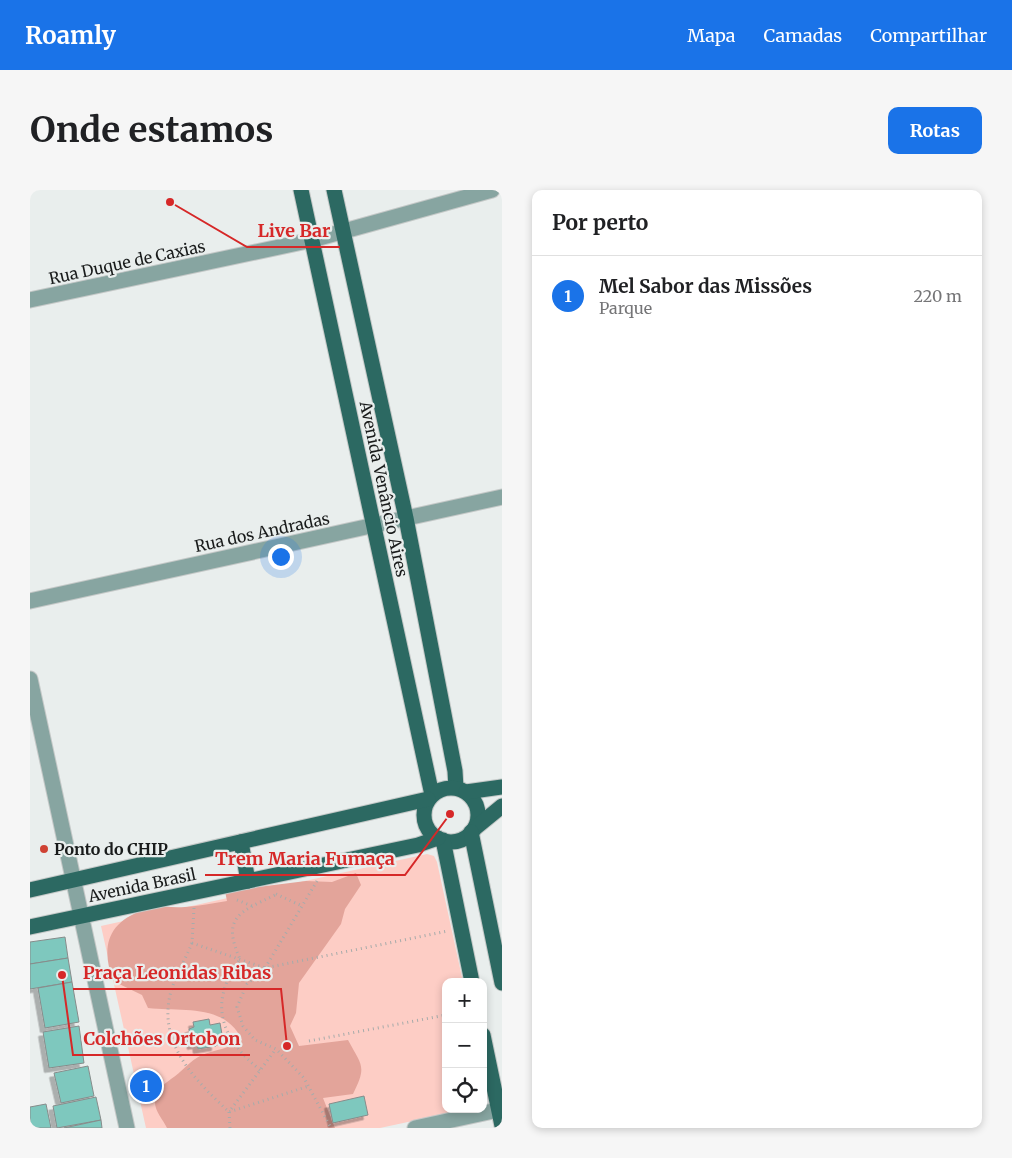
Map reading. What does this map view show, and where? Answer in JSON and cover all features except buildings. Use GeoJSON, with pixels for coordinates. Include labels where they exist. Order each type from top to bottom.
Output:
{"type":"FeatureCollection","features":[{"type":"Feature","properties":{"kind":"main road","name":"Avenida Venâncio Aires"},"geometry":{"type":"LineString","coordinates":[[301,190],[430,797],[424,810],[424,821],[429,831],[440,839],[471,978]]}},
{"type":"Feature","properties":{"kind":"main road","name":"Avenida Venâncio Aires"},"geometry":{"type":"LineString","coordinates":[[334,190],[406,518],[455,771],[461,790],[473,800],[478,809],[478,819],[472,831],[502,983]]}},
{"type":"Feature","properties":{"kind":"main road"},"geometry":{"type":"LineString","coordinates":[[430,797],[446,788],[461,790],[502,787]]}},
{"type":"Feature","properties":{"kind":"main road","name":"Avenida Brasil"},"geometry":{"type":"LineString","coordinates":[[30,890],[430,797]]}},
{"type":"Feature","properties":{"kind":"main road"},"geometry":{"type":"LineString","coordinates":[[440,839],[457,841],[502,806]]}},
{"type":"Feature","properties":{"kind":"main road","name":"Avenida Brasil"},"geometry":{"type":"LineString","coordinates":[[30,927],[440,839]]}},
{"type":"Feature","properties":{"kind":"main road"},"geometry":{"type":"LineString","coordinates":[[241,842],[248,881]]}},
{"type":"Feature","properties":{"kind":"main road"},"geometry":{"type":"LineString","coordinates":[[487,1052],[502,1126]]}},
{"type":"Feature","properties":{"kind":"street","name":"Rua Duque de Caxias"},"geometry":{"type":"LineString","coordinates":[[30,300],[312,240],[492,190]]}},
{"type":"Feature","properties":{"kind":"street","name":"Rua dos Andradas"},"geometry":{"type":"LineString","coordinates":[[30,601],[502,497]]}},
{"type":"Feature","properties":{"kind":"street"},"geometry":{"type":"LineString","coordinates":[[30,679],[127,1128]]}},
{"type":"Feature","properties":{"kind":"street"},"geometry":{"type":"LineString","coordinates":[[415,1128],[500,1109]]}},
{"type":"Feature","properties":{"kind":"path"},"geometry":{"type":"LineString","coordinates":[[328,864],[265,968],[248,984],[237,1007],[242,1026],[255,1040],[276,1049],[304,1078],[331,1128]]}},
{"type":"Feature","properties":{"kind":"path"},"geometry":{"type":"LineString","coordinates":[[240,959],[232,941],[232,926],[243,911],[275,895],[288,872]]}},
{"type":"Feature","properties":{"kind":"path"},"geometry":{"type":"LineString","coordinates":[[194,892],[192,943],[171,989],[168,1015],[171,1042],[184,1064],[201,1086],[229,1112]]}},
{"type":"Feature","properties":{"kind":"path"},"geometry":{"type":"LineString","coordinates":[[275,895],[302,906]]}},
{"type":"Feature","properties":{"kind":"path"},"geometry":{"type":"LineString","coordinates":[[192,943],[265,968],[461,928]]}},
{"type":"Feature","properties":{"kind":"path"},"geometry":{"type":"LineString","coordinates":[[240,959],[229,974],[222,994],[221,1011],[233,1042],[242,1055],[260,1070]]}},
{"type":"Feature","properties":{"kind":"path"},"geometry":{"type":"LineString","coordinates":[[309,1041],[442,1016]]}},
{"type":"Feature","properties":{"kind":"path"},"geometry":{"type":"LineString","coordinates":[[230,1128],[229,1112],[276,1049]]}},
{"type":"Feature","properties":{"kind":"path"},"geometry":{"type":"LineString","coordinates":[[229,1112],[309,1086]]}},
{"type":"Feature","properties":{"kind":"shaded area"},"geometry":{"type":"Polygon","coordinates":[[[427,854],[434,856],[437,862],[462,978],[442,978],[442,1113],[450,1113],[380,1128],[146,1128],[101,926],[427,854]]]}},
{"type":"Feature","properties":{"kind":"shaded area"},"geometry":{"type":"Polygon","coordinates":[[[356,873],[361,885],[345,909],[341,924],[299,983],[296,1013],[290,1026],[299,1046],[348,1040],[359,1061],[361,1066],[360,1077],[353,1094],[323,1098],[335,1128],[167,1128],[155,1104],[157,1093],[165,1083],[197,1057],[242,1040],[234,1028],[225,1020],[201,1012],[148,1008],[142,995],[113,981],[109,969],[108,947],[115,929],[131,915],[148,908],[190,907],[227,901],[225,891],[306,881],[332,882],[356,873]]]}},
{"type":"Feature","properties":{"kind":"place","name":"Live Bar"},"geometry":{"type":"Point","coordinates":[170,202]}},
{"type":"Feature","properties":{"kind":"place","name":"Trem Maria Fumaça"},"geometry":{"type":"Point","coordinates":[450,814]}},
{"type":"Feature","properties":{"kind":"place","name":"Ponto do CHIP"},"geometry":{"type":"Point","coordinates":[44,849]}},
{"type":"Feature","properties":{"kind":"place","name":"Colchões Ortobon"},"geometry":{"type":"Point","coordinates":[62,975]}},
{"type":"Feature","properties":{"kind":"place","name":"Praça Leonidas Ribas"},"geometry":{"type":"Point","coordinates":[287,1046]}},
{"type":"Feature","properties":{"kind":"place","name":"Mel Sabor das Missões"},"geometry":{"type":"Point","coordinates":[146,1086]}}]}
